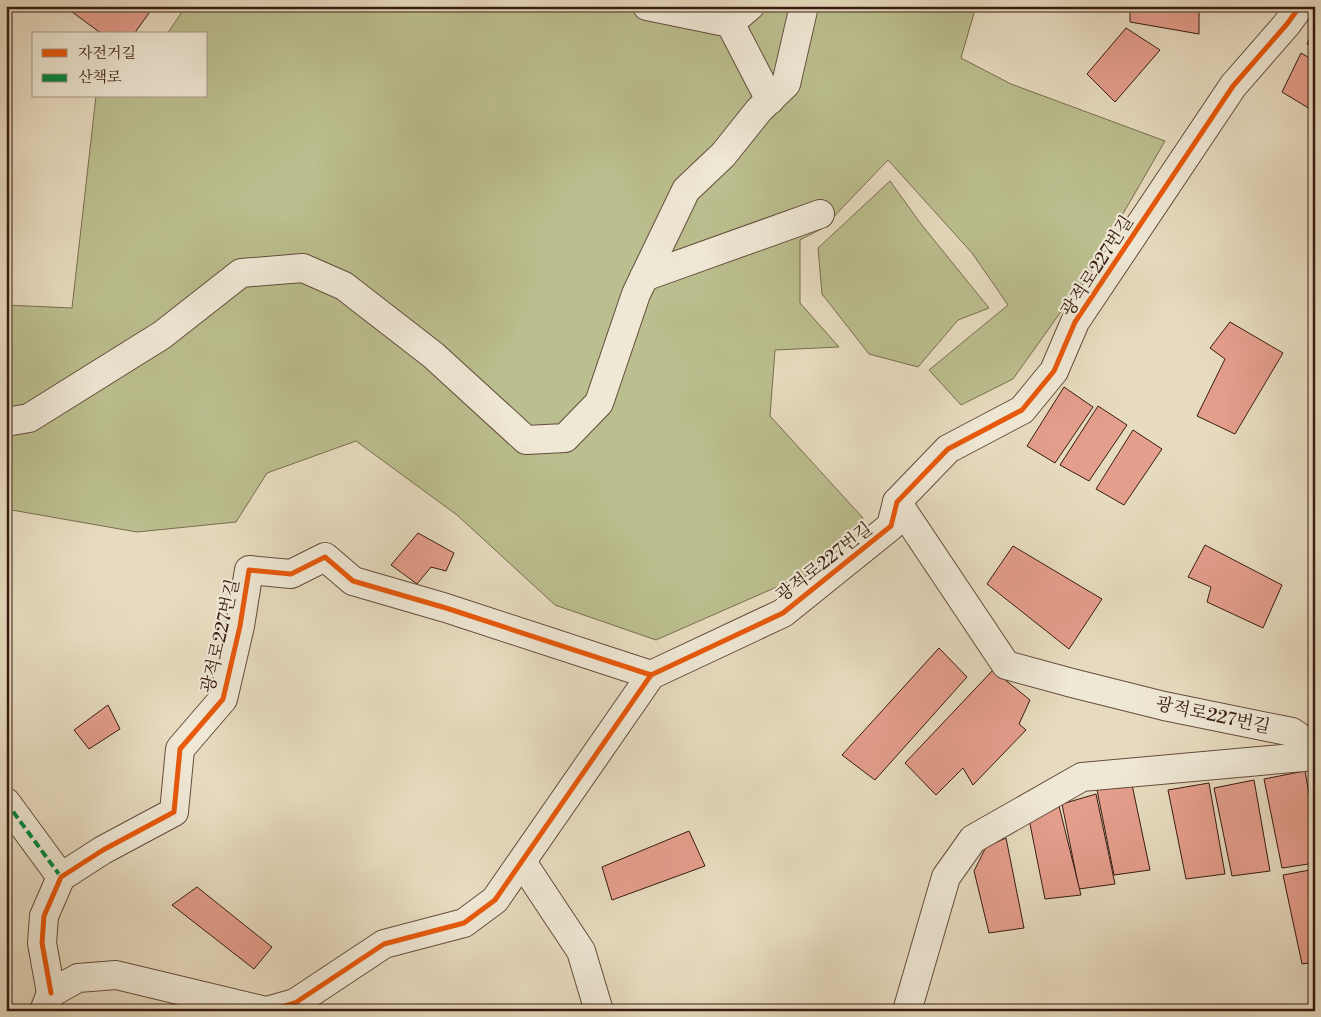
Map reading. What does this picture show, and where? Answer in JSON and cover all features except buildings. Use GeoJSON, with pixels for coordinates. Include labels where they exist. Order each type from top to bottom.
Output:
{"type":"FeatureCollection","features":[{"type":"Feature","properties":{"kind":"street"},"geometry":{"type":"LineString","coordinates":[[647,6],[740,15],[770,100]]}},
{"type":"Feature","properties":{"kind":"street"},"geometry":{"type":"LineString","coordinates":[[6,422],[29,418],[162,335],[241,273],[304,268],[344,286],[426,349],[526,440],[565,438],[600,403],[636,294],[686,190],[723,155],[759,110],[786,84],[804,6]]}},
{"type":"Feature","properties":{"kind":"street","name":"광적로227번길"},"geometry":{"type":"LineString","coordinates":[[60,877],[103,850],[174,812],[180,749],[223,699],[240,626],[249,570],[291,574],[325,557],[352,581],[446,608],[651,675],[784,613],[892,526],[897,502],[948,449],[1022,410],[1054,371],[1075,322],[1233,86],[1287,24],[1300,6]]}},
{"type":"Feature","properties":{"kind":"street"},"geometry":{"type":"LineString","coordinates":[[644,278],[820,214]]}},
{"type":"Feature","properties":{"kind":"street","name":"광적로227번길"},"geometry":{"type":"LineString","coordinates":[[897,502],[1006,664],[1164,706],[1292,732],[1315,748]]}},
{"type":"Feature","properties":{"kind":"street"},"geometry":{"type":"LineString","coordinates":[[47,1002],[78,978],[116,975],[266,1011],[295,1003],[384,944],[464,923],[495,900],[651,675]]}},
{"type":"Feature","properties":{"kind":"street"},"geometry":{"type":"LineString","coordinates":[[907,1011],[946,877],[973,839],[1082,777],[1315,756]]}},
{"type":"Feature","properties":{"kind":"street"},"geometry":{"type":"LineString","coordinates":[[6,802],[60,877],[44,916],[42,943],[47,1002]]}},
{"type":"Feature","properties":{"kind":"street"},"geometry":{"type":"LineString","coordinates":[[522,862],[581,951],[599,1011]]}},
{"type":"Feature","properties":{"kind":"green space"},"geometry":{"type":"Polygon","coordinates":[[[186,6],[976,6],[961,58],[1011,84],[1165,141],[1090,271],[1013,379],[961,405],[929,370],[1008,305],[972,253],[888,160],[823,228],[800,240],[800,303],[839,347],[775,350],[770,416],[863,518],[804,575],[656,640],[555,605],[457,515],[356,441],[267,473],[236,522],[137,532],[6,509],[6,305],[72,308],[96,98],[208,98],[208,32],[168,32],[186,6]]]}},
{"type":"Feature","properties":{"kind":"green space"},"geometry":{"type":"Polygon","coordinates":[[[890,181],[921,224],[989,308],[958,320],[918,367],[869,354],[822,294],[818,248],[890,181]]]}},
{"type":"Feature","properties":{"kind":"marked path"},"geometry":{"type":"LineString","coordinates":[[6,802],[61,877]]}},
{"type":"Feature","properties":{"kind":"cycle path"},"geometry":{"type":"LineString","coordinates":[[267,1011],[295,1003],[384,944],[464,923],[495,900],[651,675],[783,613],[891,526],[897,502],[948,449],[1022,410],[1054,371],[1075,322],[1233,86],[1287,24],[1300,6]]}},
{"type":"Feature","properties":{"kind":"cycle path"},"geometry":{"type":"LineString","coordinates":[[51,993],[42,943],[44,916],[61,877],[103,850],[174,812],[180,749],[223,699],[240,626],[249,570],[291,574],[325,557],[353,581],[446,608],[651,675]]}}]}
